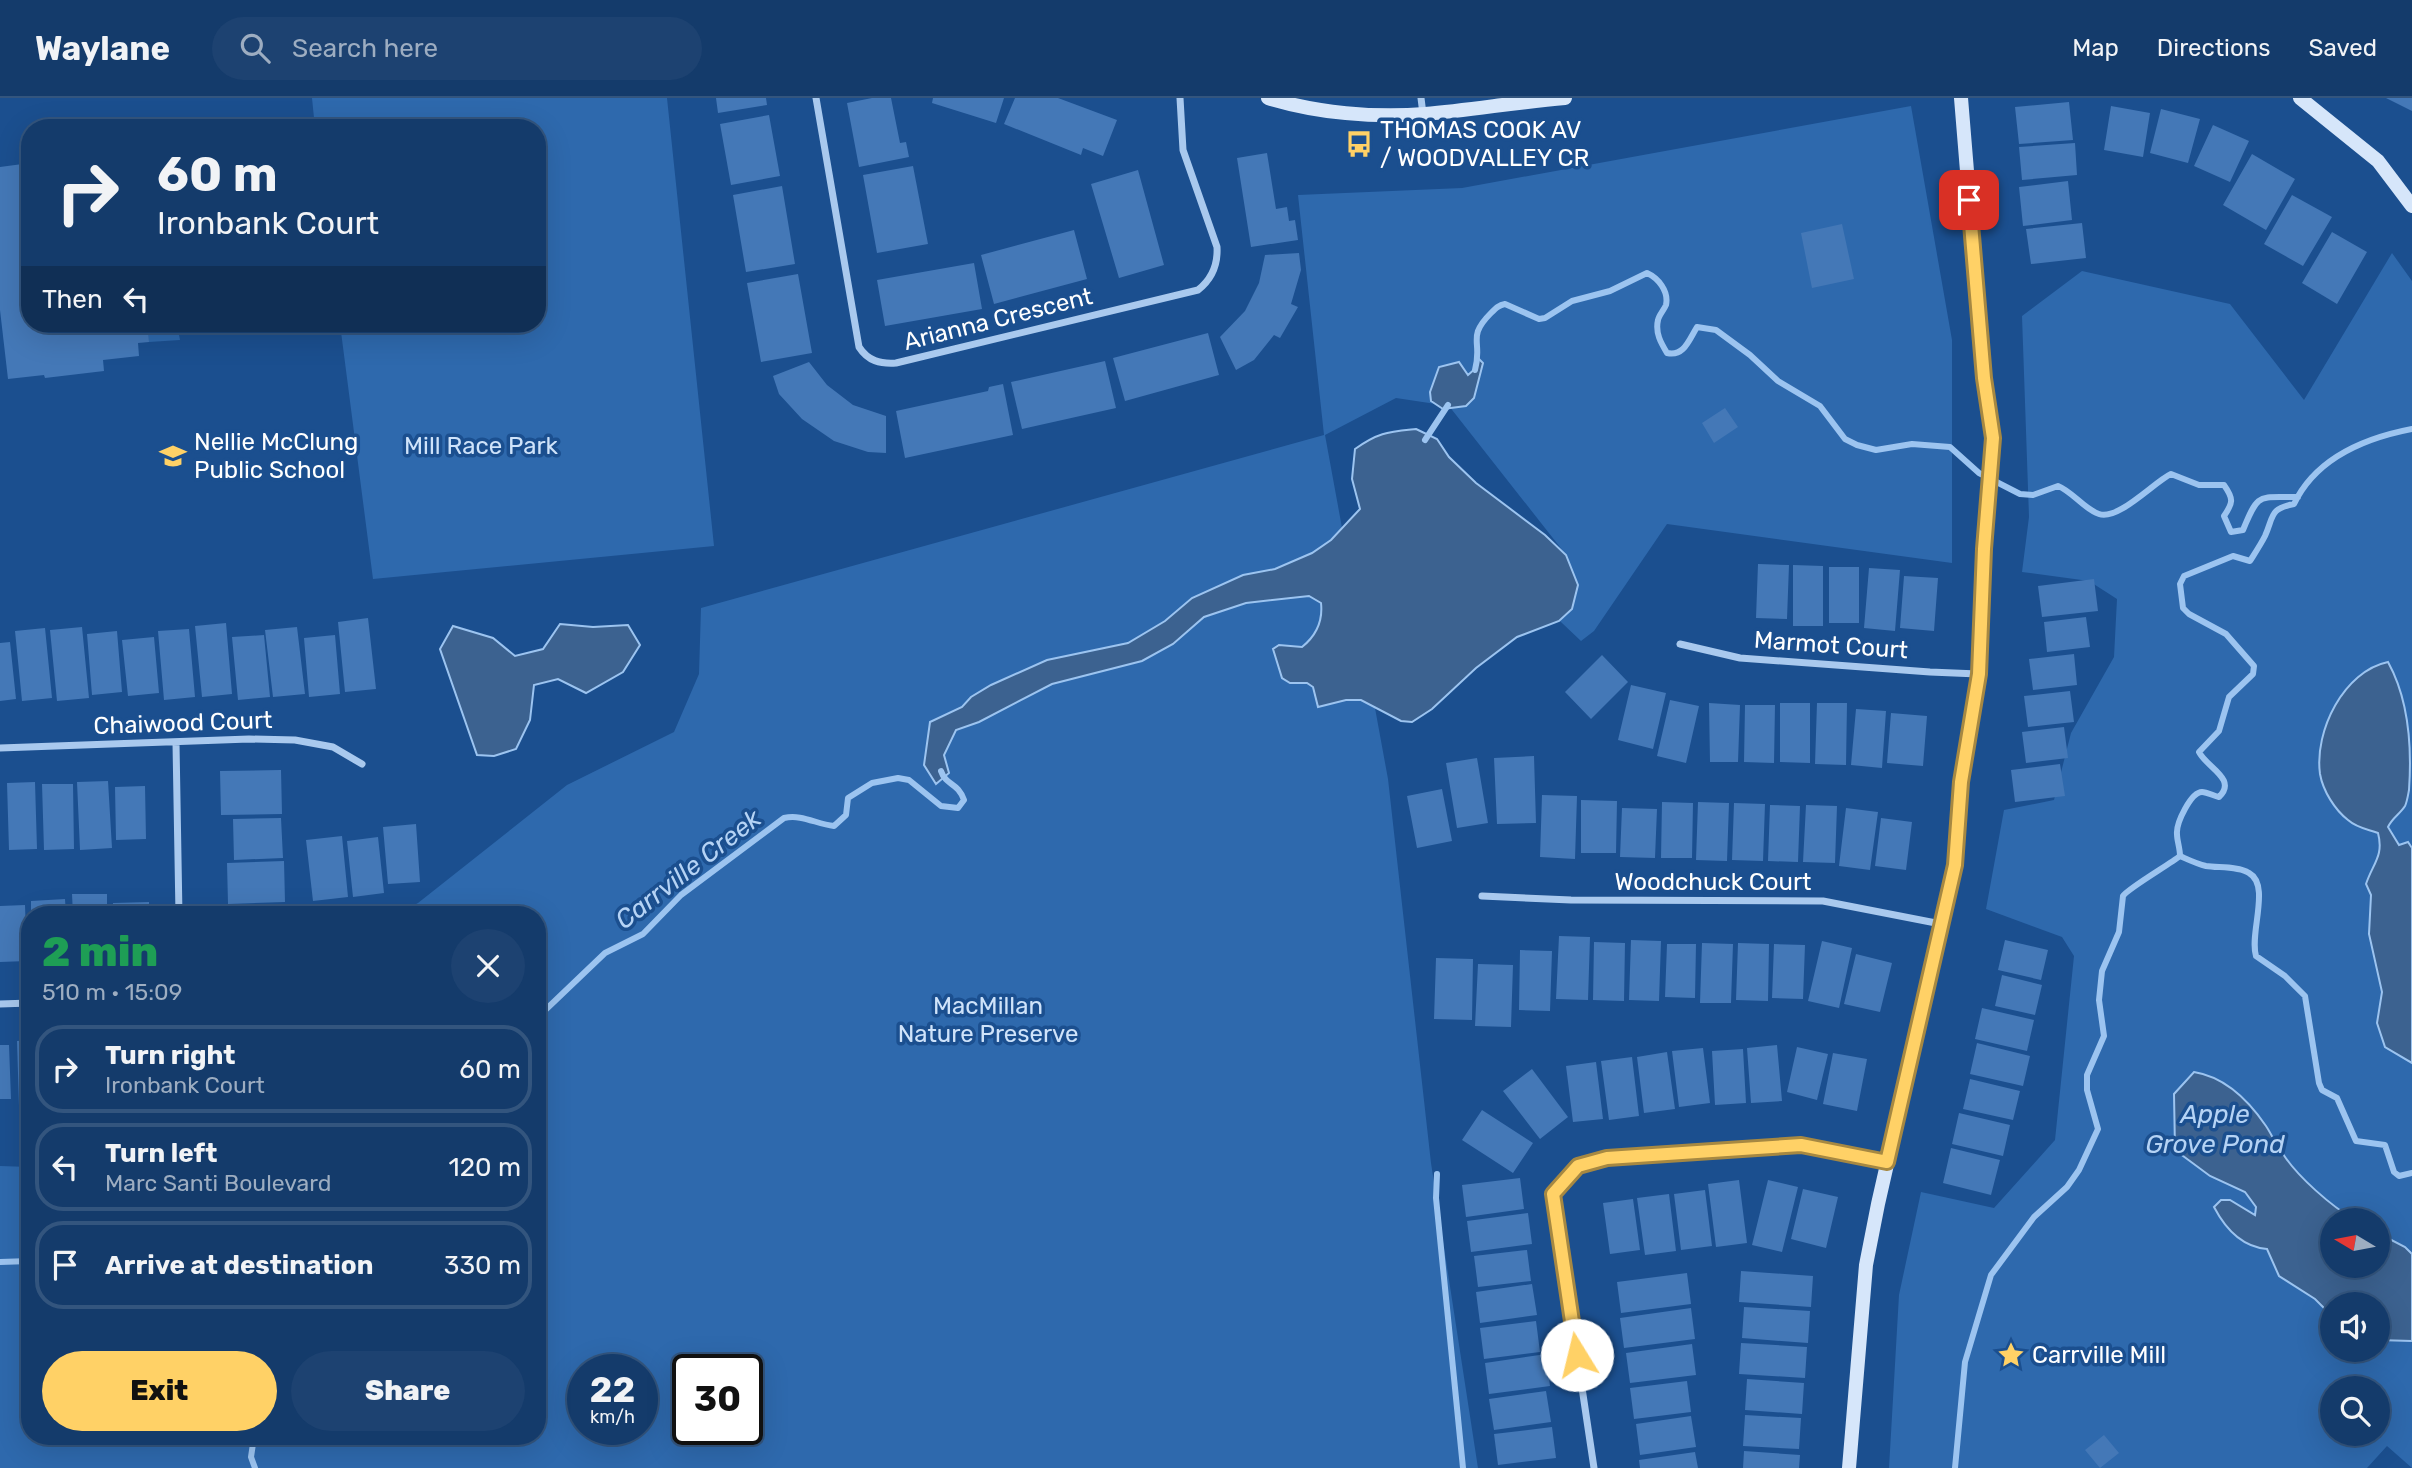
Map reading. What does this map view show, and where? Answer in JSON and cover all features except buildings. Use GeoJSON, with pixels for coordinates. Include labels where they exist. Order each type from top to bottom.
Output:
{"type":"FeatureCollection","features":[{"type":"Feature","properties":{"kind":"street","name":"Arianna Crescent"},"geometry":{"type":"LineString","coordinates":[[816,98],[859,347],[864,355],[884,364],[1198,290],[1209,281],[1217,257],[1217,247],[1183,150],[1180,98]]}},
{"type":"Feature","properties":{"kind":"street"},"geometry":{"type":"LineString","coordinates":[[1268,98],[1318,109],[1370,115],[1423,114],[1565,98]]}},
{"type":"Feature","properties":{"kind":"street"},"geometry":{"type":"LineString","coordinates":[[1421,98],[1423,114]]}},
{"type":"Feature","properties":{"kind":"street"},"geometry":{"type":"LineString","coordinates":[[1849,1468],[1866,1265],[1955,865],[1961,782],[1979,674],[1984,549],[1993,438],[1984,378],[1961,98]]}},
{"type":"Feature","properties":{"kind":"street"},"geometry":{"type":"LineString","coordinates":[[2300,98],[2378,161],[2412,206]]}},
{"type":"Feature","properties":{"kind":"street","name":"Marmot Court"},"geometry":{"type":"LineString","coordinates":[[1680,643],[1740,658],[1979,674]]}},
{"type":"Feature","properties":{"kind":"street","name":"Chaiwood Court"},"geometry":{"type":"LineString","coordinates":[[0,748],[249,739],[295,740],[333,747],[362,764]]}},
{"type":"Feature","properties":{"kind":"street"},"geometry":{"type":"LineString","coordinates":[[176,743],[179,906]]}},
{"type":"Feature","properties":{"kind":"street","name":"Woodchuck Court"},"geometry":{"type":"LineString","coordinates":[[1482,896],[1572,900],[1823,901],[1942,924]]}},
{"type":"Feature","properties":{"kind":"street"},"geometry":{"type":"LineString","coordinates":[[0,1004],[21,1003]]}},
{"type":"Feature","properties":{"kind":"street"},"geometry":{"type":"LineString","coordinates":[[1594,1468],[1553,1194],[1578,1166],[1607,1158],[1801,1145],[1887,1162]]}},
{"type":"Feature","properties":{"kind":"green space","name":"Mill Race Park"},"geometry":{"type":"Polygon","coordinates":[[[312,98],[667,98],[714,546],[373,579],[341,333],[546,333],[546,119],[314,119],[312,98]]]}},
{"type":"Feature","properties":{"kind":"green space","name":"MacMillan Nature Preserve"},"geometry":{"type":"Polygon","coordinates":[[[1911,106],[1952,340],[1952,563],[1667,524],[1594,631],[1581,641],[1543,605],[1567,556],[1449,406],[1396,398],[1325,435],[1388,779],[1431,1163],[1478,1468],[0,1468],[0,1166],[21,1167],[21,1445],[546,1445],[546,906],[412,906],[567,785],[674,732],[699,674],[701,608],[1324,435],[1298,195],[1462,188],[1911,106]]]}},
{"type":"Feature","properties":{"kind":"green space"},"geometry":{"type":"Polygon","coordinates":[[[2392,253],[2412,281],[2412,1468],[2387,1446],[2367,1468],[1889,1468],[1899,1295],[1921,1192],[1994,1208],[2055,1140],[2074,956],[2062,937],[1986,909],[2004,810],[2054,800],[2071,733],[2114,657],[2117,599],[2089,581],[2022,572],[2029,517],[2022,316],[2082,271],[2230,304],[2304,400],[2392,253]]]}},
{"type":"Feature","properties":{"kind":"green space"},"geometry":{"type":"Polygon","coordinates":[[[148,333],[179,333],[180,340],[149,342],[148,333]]]}},
{"type":"Feature","properties":{"kind":"water"},"geometry":{"type":"Polygon","coordinates":[[[1478,358],[1483,363],[1474,398],[1466,406],[1443,409],[1431,401],[1430,392],[1439,367],[1459,362],[1468,375],[1476,368],[1478,358]]]}},
{"type":"Feature","properties":{"kind":"water"},"geometry":{"type":"Polygon","coordinates":[[[1416,429],[1437,439],[1449,457],[1476,483],[1545,535],[1566,555],[1578,585],[1572,609],[1559,621],[1517,637],[1476,668],[1432,709],[1412,722],[1401,721],[1361,700],[1346,700],[1318,707],[1313,687],[1307,683],[1290,683],[1282,678],[1273,649],[1279,645],[1302,647],[1318,627],[1321,603],[1309,596],[1246,603],[1204,617],[1173,644],[1142,661],[1052,684],[979,722],[956,730],[944,755],[949,773],[936,784],[924,765],[930,722],[962,707],[971,697],[991,685],[1047,660],[1128,643],[1165,621],[1192,598],[1243,575],[1275,569],[1312,553],[1331,540],[1360,509],[1352,479],[1355,449],[1384,434],[1416,429]]]}},
{"type":"Feature","properties":{"kind":"water"},"geometry":{"type":"Polygon","coordinates":[[[560,624],[593,627],[628,625],[640,645],[623,672],[586,693],[558,679],[534,685],[530,720],[516,749],[494,756],[477,755],[440,649],[453,626],[493,638],[515,656],[543,649],[560,624]]]}},
{"type":"Feature","properties":{"kind":"water"},"geometry":{"type":"Polygon","coordinates":[[[2388,662],[2401,692],[2408,724],[2409,790],[2405,806],[2388,827],[2399,845],[2408,842],[2412,848],[2412,1063],[2385,1047],[2377,1023],[2382,992],[2369,934],[2371,895],[2366,884],[2379,854],[2378,833],[2355,825],[2343,816],[2334,806],[2320,774],[2322,740],[2335,705],[2358,677],[2388,662]]]}},
{"type":"Feature","properties":{"kind":"water","name":"Apple Grove Pond"},"geometry":{"type":"Polygon","coordinates":[[[2194,1072],[2216,1079],[2235,1091],[2259,1117],[2297,1172],[2338,1208],[2320,1208],[2320,1278],[2390,1278],[2390,1239],[2412,1254],[2412,1341],[2390,1340],[2390,1292],[2320,1292],[2320,1304],[2279,1276],[2267,1249],[2250,1245],[2235,1235],[2214,1207],[2221,1200],[2230,1200],[2255,1215],[2256,1207],[2245,1192],[2210,1176],[2175,1150],[2174,1094],[2194,1072]]]}},
{"type":"Feature","properties":{"kind":"waterway","name":"Carrville Creek"},"geometry":{"type":"LineString","coordinates":[[1475,370],[1479,328],[1499,306],[1505,304],[1539,319],[1545,318],[1572,301],[1610,291],[1647,273],[1659,282],[1666,295],[1666,305],[1657,329],[1667,353],[1673,354],[1682,350],[1697,327],[1716,330],[1750,355],[1778,381],[1820,406],[1845,439],[1857,445],[1876,450],[1912,444],[1950,447],[1979,473],[2020,494],[2033,495],[2058,486],[2088,508],[2107,515],[2126,507],[2171,474],[2199,485],[2224,485],[2231,498],[2231,504],[2224,516],[2231,532],[2243,530],[2253,509],[2262,499],[2298,497]]}},
{"type":"Feature","properties":{"kind":"waterway","name":"Carrville Creek"},"geometry":{"type":"LineString","coordinates":[[1425,440],[1448,405]]}},
{"type":"Feature","properties":{"kind":"waterway"},"geometry":{"type":"LineString","coordinates":[[2180,856],[2177,829],[2189,802],[2198,793],[2204,792],[2219,797],[2224,791],[2223,779],[2199,752],[2219,731],[2229,697],[2253,674],[2254,666],[2226,634],[2183,608],[2180,584],[2184,576],[2233,556],[2250,561],[2276,511],[2294,504],[2303,488],[2329,462],[2377,438],[2412,429]]}},
{"type":"Feature","properties":{"kind":"waterway","name":"Carrville Creek"},"geometry":{"type":"LineString","coordinates":[[546,1009],[605,953],[643,934],[681,895],[784,818],[803,818],[834,826],[846,815],[848,798],[872,783],[898,778],[909,780],[941,806],[958,808],[964,800],[941,771]]}},
{"type":"Feature","properties":{"kind":"waterway"},"geometry":{"type":"LineString","coordinates":[[2180,856],[2206,866],[2244,871],[2255,879],[2259,899],[2255,935],[2256,956],[2285,976],[2305,996],[2322,1090],[2337,1098],[2356,1141],[2385,1145],[2394,1172],[2399,1176],[2412,1173]]}},
{"type":"Feature","properties":{"kind":"waterway"},"geometry":{"type":"LineString","coordinates":[[1955,1468],[1965,1362],[1991,1275],[2034,1217],[2067,1187],[2079,1170],[2098,1129],[2087,1090],[2087,1075],[2104,1036],[2099,1000],[2102,971],[2119,932],[2123,896],[2180,856]]}},
{"type":"Feature","properties":{"kind":"waterway"},"geometry":{"type":"LineString","coordinates":[[1437,1174],[1436,1198],[1463,1468]]}},
{"type":"Feature","properties":{"kind":"waterway","name":"Carrville Creek"},"geometry":{"type":"LineString","coordinates":[[0,1262],[21,1261]]}},
{"type":"Feature","properties":{"kind":"waterway"},"geometry":{"type":"LineString","coordinates":[[253,1445],[251,1457],[255,1468]]}},
{"type":"Feature","properties":{"kind":"place","name":"THOMAS COOK AV / WOODVALLEY CR"},"geometry":{"type":"Point","coordinates":[1359,144]}},
{"type":"Feature","properties":{"kind":"place","name":"Nellie McClung Public School"},"geometry":{"type":"Point","coordinates":[173,456]}},
{"type":"Feature","properties":{"kind":"place","name":"Carrville Mill"},"geometry":{"type":"Point","coordinates":[2011,1355]}},
{"type":"Feature","properties":{"kind":"route"},"geometry":{"type":"LineString","coordinates":[[1577,1355],[1553,1194],[1578,1166],[1607,1158],[1801,1145],[1887,1162],[1955,865],[1961,782],[1979,674],[1984,549],[1993,438],[1984,378],[1969,200]]}}]}
